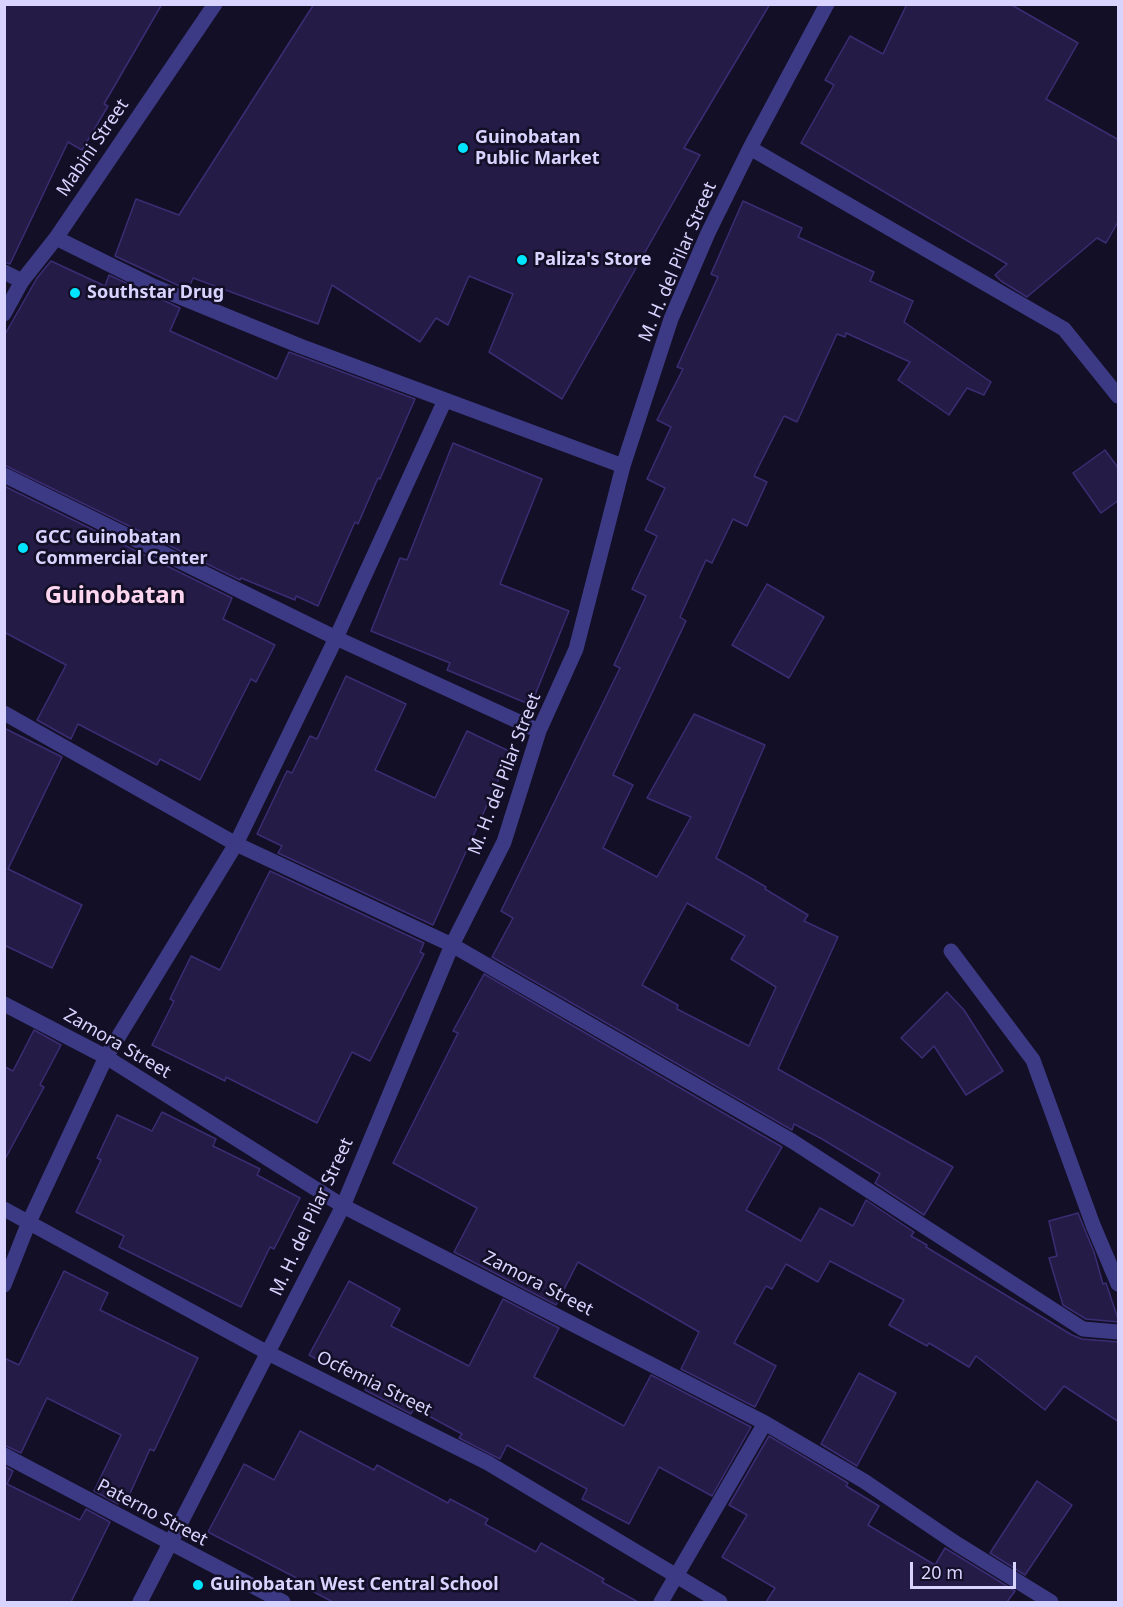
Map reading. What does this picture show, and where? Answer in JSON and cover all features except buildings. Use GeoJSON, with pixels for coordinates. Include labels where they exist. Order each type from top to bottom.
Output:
{"type":"FeatureCollection","features":[{"type":"Feature","properties":{"kind":"street","name":"Mabini Street"},"geometry":{"type":"LineString","coordinates":[[4,314],[22,281],[56,238],[215,4]]}},
{"type":"Feature","properties":{"kind":"street","name":"M. H. del Pilar Street"},"geometry":{"type":"LineString","coordinates":[[140,1602],[343,1206],[452,945],[504,842],[539,731],[576,649],[623,466],[670,319],[708,233],[750,148],[826,4]]}},
{"type":"Feature","properties":{"kind":"street"},"geometry":{"type":"LineString","coordinates":[[750,148],[1064,330],[1119,396]]}},
{"type":"Feature","properties":{"kind":"street"},"geometry":{"type":"LineString","coordinates":[[56,238],[153,286],[445,400],[623,466]]}},
{"type":"Feature","properties":{"kind":"street"},"geometry":{"type":"LineString","coordinates":[[4,272],[22,281]]}},
{"type":"Feature","properties":{"kind":"street"},"geometry":{"type":"LineString","coordinates":[[4,1285],[29,1222],[106,1057],[236,844],[336,638],[445,400]]}},
{"type":"Feature","properties":{"kind":"street"},"geometry":{"type":"LineString","coordinates":[[4,475],[336,638],[539,731]]}},
{"type":"Feature","properties":{"kind":"street"},"geometry":{"type":"LineString","coordinates":[[4,713],[236,844],[452,945],[792,1141],[1083,1329],[1119,1332]]}},
{"type":"Feature","properties":{"kind":"street"},"geometry":{"type":"LineString","coordinates":[[951,951],[1033,1060],[1093,1226],[1119,1284]]}},
{"type":"Feature","properties":{"kind":"street","name":"Zamora Street"},"geometry":{"type":"LineString","coordinates":[[4,1004],[106,1057],[343,1206],[765,1423],[864,1481],[957,1544],[1051,1602]]}},
{"type":"Feature","properties":{"kind":"street","name":"Ocfemia Street"},"geometry":{"type":"LineString","coordinates":[[4,1209],[268,1353],[488,1463],[720,1602]]}},
{"type":"Feature","properties":{"kind":"street"},"geometry":{"type":"LineString","coordinates":[[661,1602],[765,1423]]}},
{"type":"Feature","properties":{"kind":"street","name":"Paterno Street"},"geometry":{"type":"LineString","coordinates":[[4,1455],[169,1545],[283,1602]]}},
{"type":"Feature","properties":{"kind":"place","name":"Guinobatan Public Market"},"geometry":{"type":"Point","coordinates":[463,148]}},
{"type":"Feature","properties":{"kind":"place","name":"Paliza's Store"},"geometry":{"type":"Point","coordinates":[522,260]}},
{"type":"Feature","properties":{"kind":"place","name":"Southstar Drug"},"geometry":{"type":"Point","coordinates":[75,293]}},
{"type":"Feature","properties":{"kind":"place","name":"GCC Guinobatan Commercial Center"},"geometry":{"type":"Point","coordinates":[23,548]}},
{"type":"Feature","properties":{"kind":"place","name":"Guinobatan West Central School"},"geometry":{"type":"Point","coordinates":[198,1585]}},
{"type":"Feature","properties":{"kind":"district","name":"Guinobatan"},"geometry":{"type":"Point","coordinates":[115,596]}}]}
